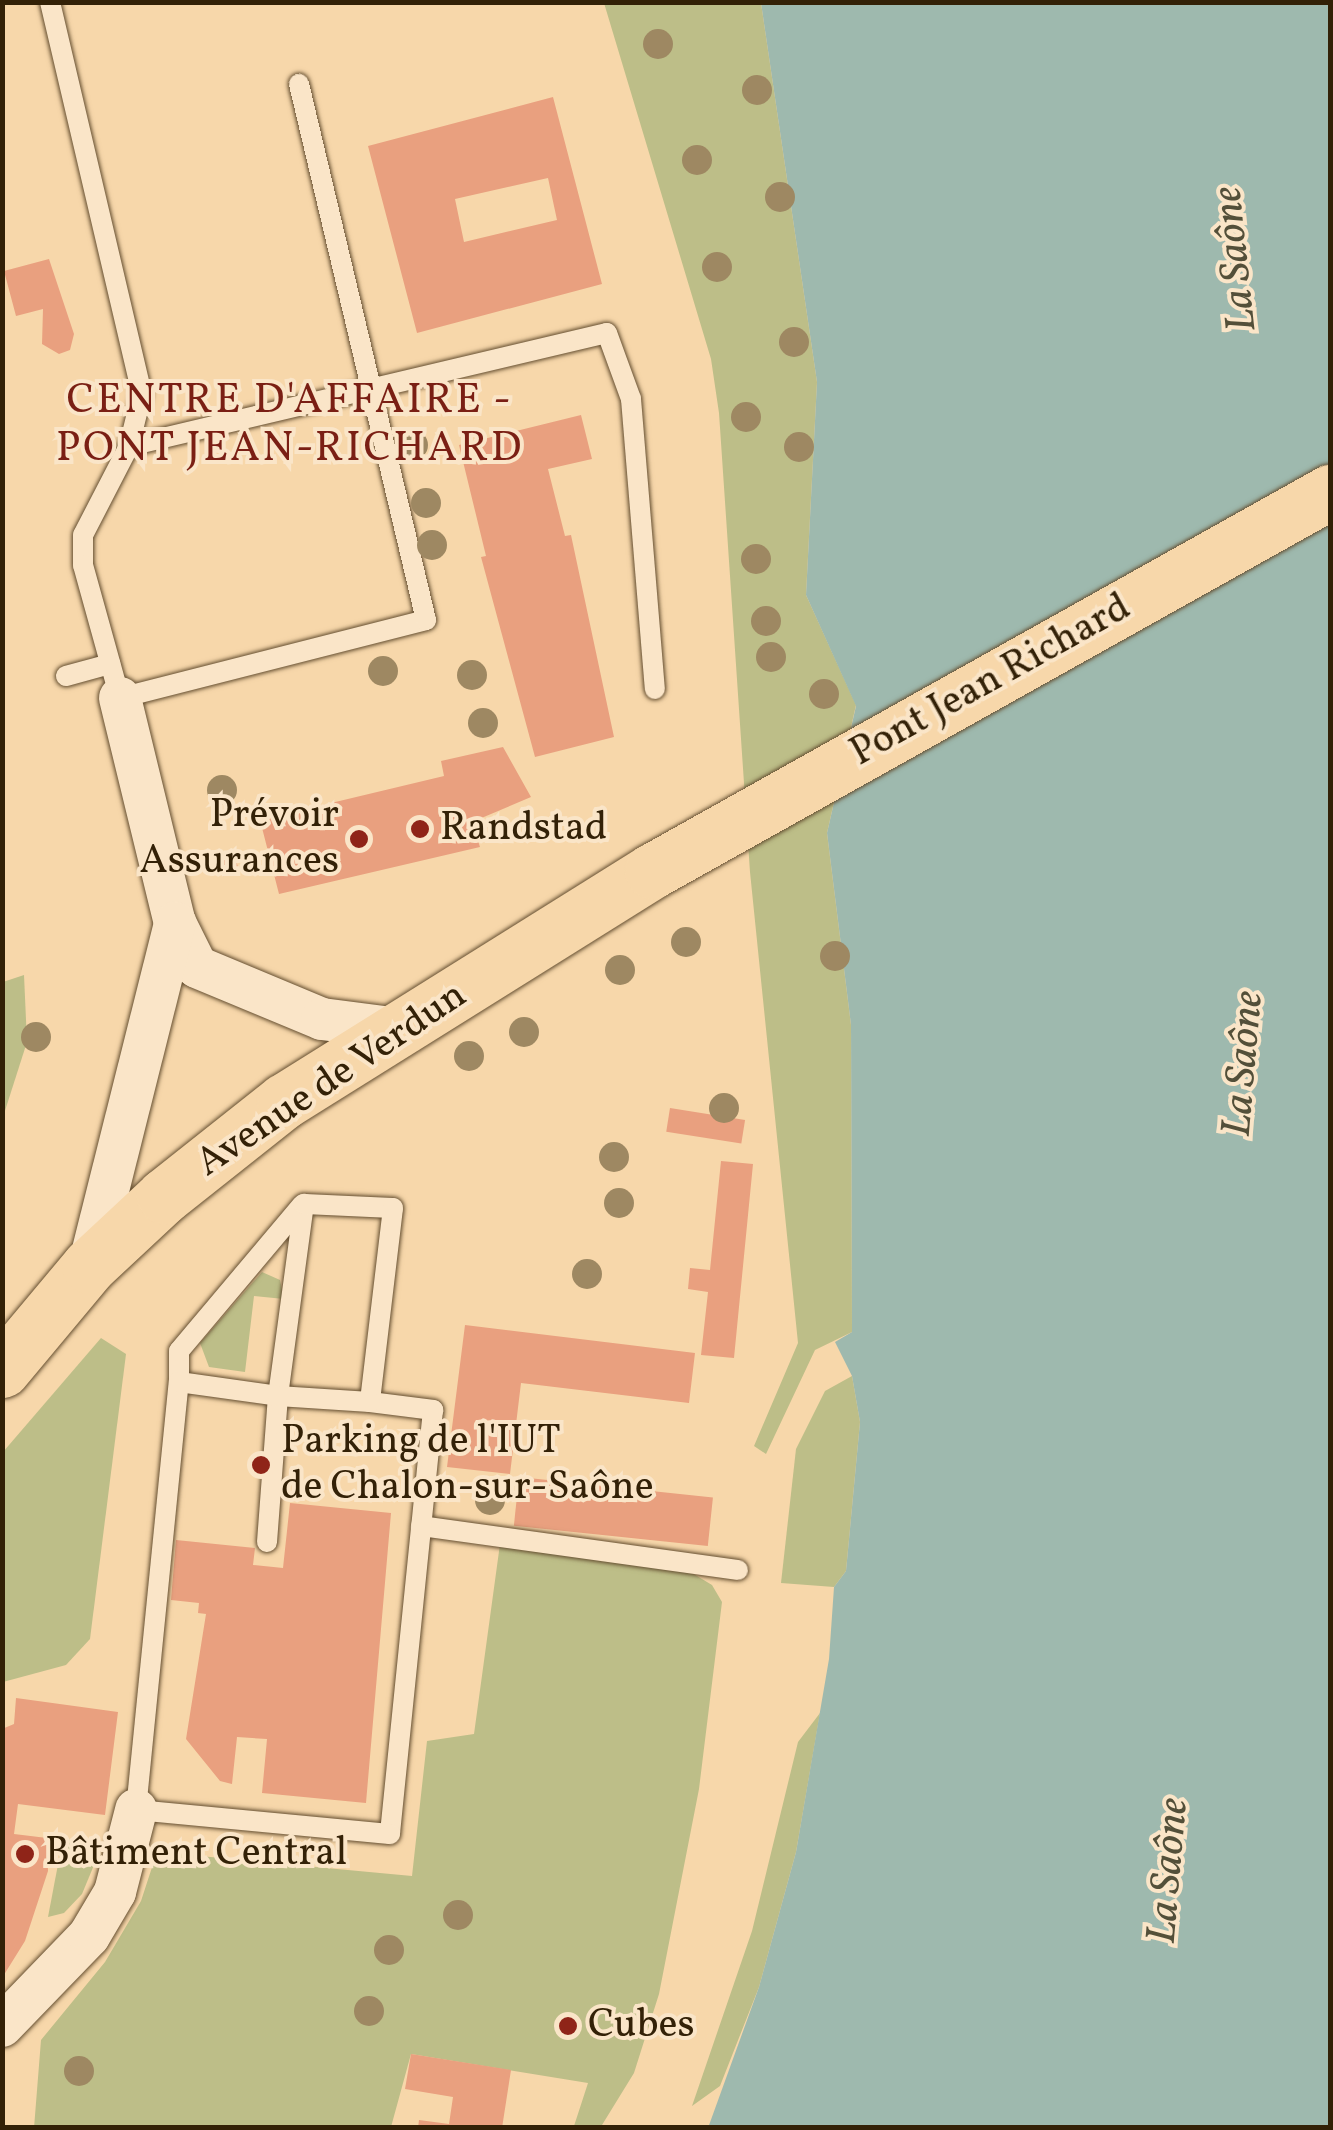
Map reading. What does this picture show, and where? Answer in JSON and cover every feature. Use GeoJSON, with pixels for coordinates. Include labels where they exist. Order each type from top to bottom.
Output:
{"type":"FeatureCollection","features":[{"type":"Feature","properties":{"kind":"main road","name":"Pont Jean Richard"},"geometry":{"type":"LineString","coordinates":[[652,871],[1330,492]]}},
{"type":"Feature","properties":{"kind":"main road","name":"Avenue de Verdun"},"geometry":{"type":"LineString","coordinates":[[2,1370],[90,1266],[164,1196],[284,1101],[652,871]]}},
{"type":"Feature","properties":{"kind":"street"},"geometry":{"type":"LineString","coordinates":[[115,681],[175,923],[198,967],[322,1020],[400,1029]]}},
{"type":"Feature","properties":{"kind":"street"},"geometry":{"type":"LineString","coordinates":[[90,1266],[175,923]]}},
{"type":"Feature","properties":{"kind":"street"},"geometry":{"type":"LineString","coordinates":[[2,2026],[89,1936],[115,1892],[136,1810]]}},
{"type":"Feature","properties":{"kind":"lane"},"geometry":{"type":"LineString","coordinates":[[50,2],[142,393],[130,446],[83,535],[83,564],[115,681]]}},
{"type":"Feature","properties":{"kind":"lane"},"geometry":{"type":"LineString","coordinates":[[66,676],[115,681],[426,620],[299,84]]}},
{"type":"Feature","properties":{"kind":"lane"},"geometry":{"type":"LineString","coordinates":[[130,446],[607,332],[630,399],[655,689]]}},
{"type":"Feature","properties":{"kind":"lane"},"geometry":{"type":"LineString","coordinates":[[178,1382],[278,1396],[433,1410],[390,1834],[136,1810],[179,1350],[304,1204]]}},
{"type":"Feature","properties":{"kind":"lane"},"geometry":{"type":"LineString","coordinates":[[267,1542],[278,1396],[304,1204]]}},
{"type":"Feature","properties":{"kind":"lane"},"geometry":{"type":"LineString","coordinates":[[304,1204],[393,1208],[370,1402]]}},
{"type":"Feature","properties":{"kind":"lane"},"geometry":{"type":"LineString","coordinates":[[421,1526],[738,1570]]}},
{"type":"Feature","properties":{"kind":"green space"},"geometry":{"type":"Polygon","coordinates":[[[604,3],[761,3],[817,382],[806,595],[856,705],[827,833],[851,1025],[852,1332],[815,1350],[766,1454],[754,1446],[798,1343],[750,872],[719,413],[711,359],[604,3]]]}},
{"type":"Feature","properties":{"kind":"green space"},"geometry":{"type":"Polygon","coordinates":[[[24,975],[27,1042],[3,1117],[3,982],[24,975]]]}},
{"type":"Feature","properties":{"kind":"green space"},"geometry":{"type":"Polygon","coordinates":[[[262,1272],[280,1280],[284,1299],[254,1296],[245,1372],[209,1367],[200,1343],[262,1272]]]}},
{"type":"Feature","properties":{"kind":"green space"},"geometry":{"type":"Polygon","coordinates":[[[101,1338],[126,1354],[90,1639],[66,1665],[3,1682],[3,1452],[101,1338]]]}},
{"type":"Feature","properties":{"kind":"green space"},"geometry":{"type":"Polygon","coordinates":[[[852,1376],[860,1422],[846,1571],[834,1587],[781,1583],[796,1449],[825,1391],[852,1376]]]}},
{"type":"Feature","properties":{"kind":"green space"},"geometry":{"type":"Polygon","coordinates":[[[500,1544],[692,1573],[712,1585],[722,1602],[699,1789],[659,1994],[634,2073],[602,2125],[574,2126],[588,2083],[411,2054],[391,2127],[34,2128],[41,2040],[105,1962],[141,1901],[157,1852],[412,1876],[427,1741],[474,1734],[500,1544]]]}},
{"type":"Feature","properties":{"kind":"green space"},"geometry":{"type":"Polygon","coordinates":[[[820,1713],[796,1852],[759,1987],[720,2086],[692,2106],[752,1931],[798,1742],[820,1713]]]}},
{"type":"Feature","properties":{"kind":"green space"},"geometry":{"type":"Polygon","coordinates":[[[63,1838],[100,1843],[99,1853],[82,1894],[64,1913],[48,1917],[63,1838]]]}},
{"type":"Feature","properties":{"kind":"water","name":"La Saône"},"geometry":{"type":"Polygon","coordinates":[[[761,3],[1330,3],[1330,2127],[708,2128],[759,1987],[796,1852],[829,1659],[834,1587],[846,1571],[860,1422],[852,1376],[835,1342],[852,1332],[851,1025],[827,833],[856,706],[806,595],[817,382],[761,3]]]}},
{"type":"Feature","properties":{"kind":"building"},"geometry":{"type":"Polygon","coordinates":[[[553,97],[602,284],[417,333],[368,146],[553,97]],[[548,178],[455,199],[464,242],[557,220],[548,178]]]}},
{"type":"Feature","properties":{"kind":"building"},"geometry":{"type":"Polygon","coordinates":[[[49,259],[74,334],[70,350],[59,354],[42,344],[43,309],[16,316],[4,271],[49,259]]]}},
{"type":"Feature","properties":{"kind":"building"},"geometry":{"type":"Polygon","coordinates":[[[581,415],[592,459],[548,469],[565,536],[571,535],[614,737],[535,757],[481,557],[486,556],[459,445],[581,415]]]}},
{"type":"Feature","properties":{"kind":"building"},"geometry":{"type":"Polygon","coordinates":[[[503,747],[531,797],[472,822],[480,847],[279,894],[260,820],[444,776],[441,761],[503,747]]]}},
{"type":"Feature","properties":{"kind":"building"},"geometry":{"type":"Polygon","coordinates":[[[235,855],[239,873],[223,876],[219,859],[235,855]]]}},
{"type":"Feature","properties":{"kind":"building"},"geometry":{"type":"Polygon","coordinates":[[[670,1108],[745,1120],[741,1144],[666,1132],[670,1108]]]}},
{"type":"Feature","properties":{"kind":"building"},"geometry":{"type":"Polygon","coordinates":[[[721,1161],[753,1164],[734,1358],[701,1355],[708,1292],[688,1289],[690,1268],[710,1270],[721,1161]]]}},
{"type":"Feature","properties":{"kind":"building"},"geometry":{"type":"Polygon","coordinates":[[[465,1325],[695,1353],[689,1403],[521,1383],[510,1474],[447,1467],[465,1325]]]}},
{"type":"Feature","properties":{"kind":"building"},"geometry":{"type":"Polygon","coordinates":[[[519,1477],[713,1497],[708,1546],[514,1526],[519,1477]]]}},
{"type":"Feature","properties":{"kind":"building"},"geometry":{"type":"Polygon","coordinates":[[[290,1503],[391,1513],[366,1803],[262,1793],[267,1739],[237,1737],[232,1784],[220,1781],[186,1739],[206,1614],[198,1613],[199,1603],[171,1600],[176,1540],[255,1548],[253,1565],[283,1568],[290,1503]]]}},
{"type":"Feature","properties":{"kind":"building","name":"Bâtiment Central"},"geometry":{"type":"Polygon","coordinates":[[[16,1698],[118,1712],[105,1815],[18,1804],[14,1834],[47,1838],[48,1871],[25,1941],[2,1978],[2,1729],[14,1724],[16,1698]]]}},
{"type":"Feature","properties":{"kind":"building"},"geometry":{"type":"Polygon","coordinates":[[[411,2054],[511,2070],[502,2128],[418,2128],[419,2120],[449,2124],[453,2097],[405,2089],[411,2054]]]}},
{"type":"Feature","properties":{"kind":"place","name":"Randstad"},"geometry":{"type":"Point","coordinates":[420,829]}},
{"type":"Feature","properties":{"kind":"place","name":"Prévoir Assurances"},"geometry":{"type":"Point","coordinates":[359,839]}},
{"type":"Feature","properties":{"kind":"place","name":"Parking de l'IUT de Chalon-sur-Saône"},"geometry":{"type":"Point","coordinates":[261,1465]}},
{"type":"Feature","properties":{"kind":"place","name":"Bâtiment Central"},"geometry":{"type":"Point","coordinates":[25,1854]}},
{"type":"Feature","properties":{"kind":"place","name":"Cubes"},"geometry":{"type":"Point","coordinates":[568,2026]}},
{"type":"Feature","properties":{"kind":"district","name":"CENTRE D'AFFAIRE - PONT JEAN-RICHARD"},"geometry":{"type":"Point","coordinates":[290,426]}}]}
